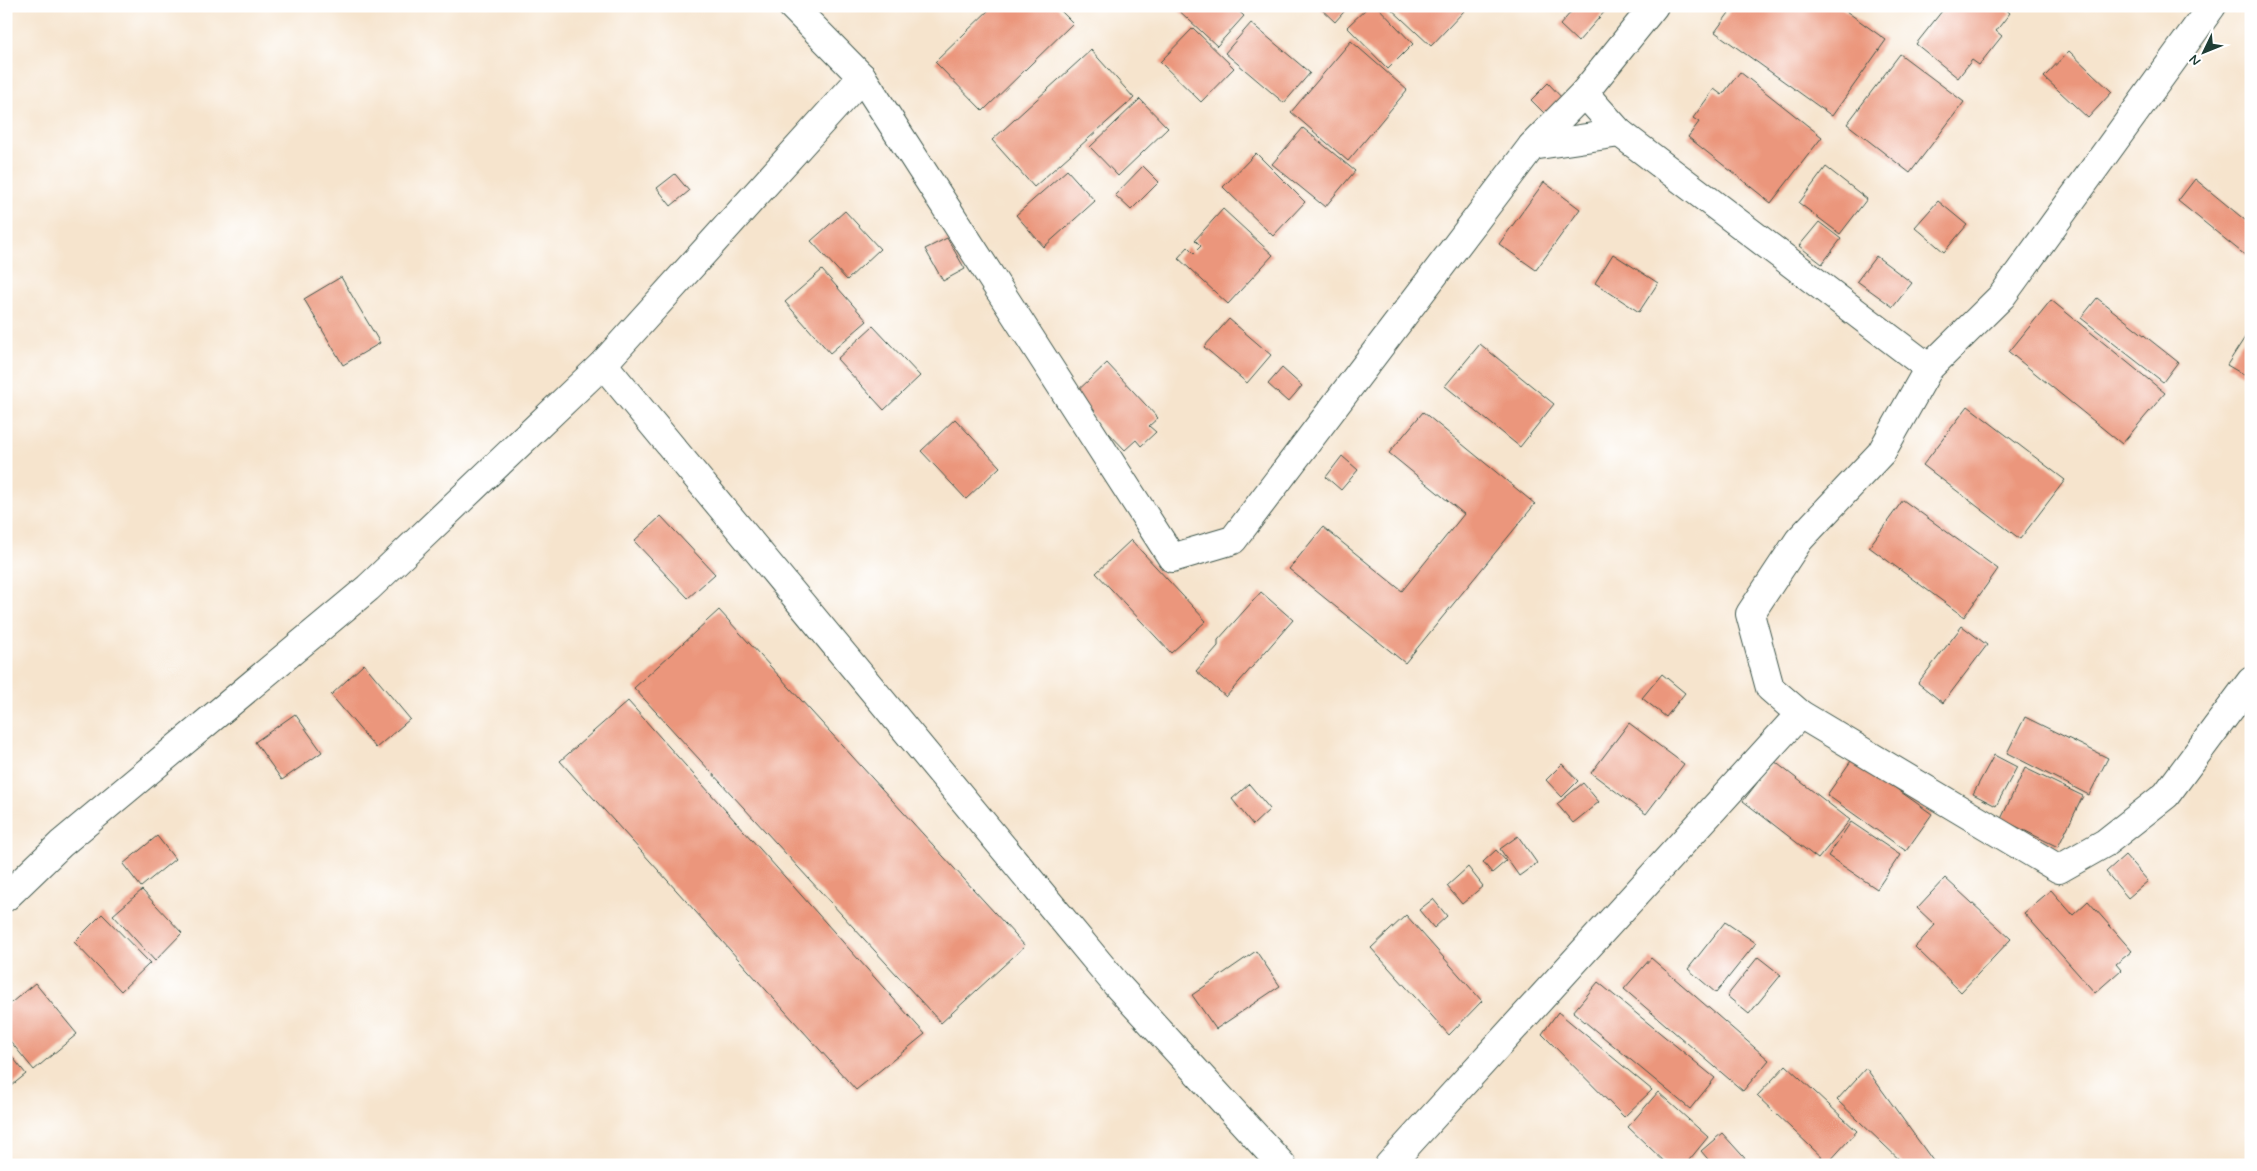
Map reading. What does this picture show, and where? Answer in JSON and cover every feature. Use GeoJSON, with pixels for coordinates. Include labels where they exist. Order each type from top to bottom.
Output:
{"type":"FeatureCollection","features":[{"type":"Feature","properties":{"kind":"street"},"geometry":{"type":"LineString","coordinates":[[792,6],[862,76],[1172,558],[1233,540],[1532,146],[1584,93],[1654,6]]}},
{"type":"Feature","properties":{"kind":"street"},"geometry":{"type":"LineString","coordinates":[[2212,6],[2002,296],[1929,368],[1881,453],[1799,540],[1750,614],[1770,688],[1800,714],[2058,869],[2105,843],[2166,795],[2251,681]]}},
{"type":"Feature","properties":{"kind":"street"},"geometry":{"type":"LineString","coordinates":[[6,897],[61,844],[368,588],[603,364],[862,76]]}},
{"type":"Feature","properties":{"kind":"street"},"geometry":{"type":"LineString","coordinates":[[1584,93],[1620,133],[1929,368]]}},
{"type":"Feature","properties":{"kind":"street"},"geometry":{"type":"LineString","coordinates":[[1532,146],[1620,133]]}},
{"type":"Feature","properties":{"kind":"street"},"geometry":{"type":"LineString","coordinates":[[603,364],[1116,984],[1282,1165]]}},
{"type":"Feature","properties":{"kind":"street"},"geometry":{"type":"LineString","coordinates":[[1389,1165],[1800,714]]}},
{"type":"Feature","properties":{"kind":"building"},"geometry":{"type":"Polygon","coordinates":[[[993,6],[1056,6],[1073,23],[983,111],[935,62],[993,6]]]}},
{"type":"Feature","properties":{"kind":"building"},"geometry":{"type":"Polygon","coordinates":[[[1174,6],[1233,6],[1244,16],[1217,46],[1174,6]]]}},
{"type":"Feature","properties":{"kind":"building"},"geometry":{"type":"Polygon","coordinates":[[[1318,6],[1349,6],[1335,22],[1318,6]]]}},
{"type":"Feature","properties":{"kind":"building"},"geometry":{"type":"Polygon","coordinates":[[[1369,6],[1377,6],[1413,44],[1388,69],[1347,27],[1369,6]]]}},
{"type":"Feature","properties":{"kind":"building"},"geometry":{"type":"Polygon","coordinates":[[[1388,6],[1459,6],[1464,11],[1431,46],[1388,6]]]}},
{"type":"Feature","properties":{"kind":"building"},"geometry":{"type":"Polygon","coordinates":[[[1576,6],[1601,6],[1606,10],[1578,42],[1560,25],[1576,6]]]}},
{"type":"Feature","properties":{"kind":"building"},"geometry":{"type":"Polygon","coordinates":[[[1734,6],[1839,6],[1886,40],[1832,116],[1715,32],[1734,6]]]}},
{"type":"Feature","properties":{"kind":"building"},"geometry":{"type":"Polygon","coordinates":[[[1946,6],[2002,6],[2010,13],[1996,31],[2002,36],[1979,65],[1972,60],[1958,78],[1916,44],[1946,6]]]}},
{"type":"Feature","properties":{"kind":"building"},"geometry":{"type":"Polygon","coordinates":[[[1251,23],[1310,73],[1284,103],[1225,53],[1251,23]]]}},
{"type":"Feature","properties":{"kind":"building"},"geometry":{"type":"Polygon","coordinates":[[[1193,28],[1234,68],[1201,102],[1160,62],[1193,28]]]}},
{"type":"Feature","properties":{"kind":"building"},"geometry":{"type":"Polygon","coordinates":[[[1351,41],[1407,90],[1348,161],[1291,112],[1351,41]]]}},
{"type":"Feature","properties":{"kind":"building"},"geometry":{"type":"Polygon","coordinates":[[[1091,50],[1134,98],[1034,187],[992,140],[1091,50]]]}},
{"type":"Feature","properties":{"kind":"building"},"geometry":{"type":"Polygon","coordinates":[[[2069,51],[2112,92],[2088,118],[2044,77],[2069,51]]]}},
{"type":"Feature","properties":{"kind":"building"},"geometry":{"type":"Polygon","coordinates":[[[1900,54],[1964,102],[1910,173],[1847,124],[1900,54]]]}},
{"type":"Feature","properties":{"kind":"building"},"geometry":{"type":"Polygon","coordinates":[[[1740,72],[1822,137],[1771,203],[1688,137],[1699,122],[1693,118],[1714,89],[1722,95],[1740,72]]]}},
{"type":"Feature","properties":{"kind":"building"},"geometry":{"type":"Polygon","coordinates":[[[1548,83],[1563,99],[1547,116],[1531,100],[1548,83]]]}},
{"type":"Feature","properties":{"kind":"building"},"geometry":{"type":"Polygon","coordinates":[[[1140,99],[1168,128],[1118,176],[1090,147],[1140,99]]]}},
{"type":"Feature","properties":{"kind":"building"},"geometry":{"type":"Polygon","coordinates":[[[1303,128],[1355,171],[1325,207],[1272,164],[1303,128]]]}},
{"type":"Feature","properties":{"kind":"building"},"geometry":{"type":"Polygon","coordinates":[[[1256,153],[1305,202],[1273,236],[1223,187],[1256,153]]]}},
{"type":"Feature","properties":{"kind":"building"},"geometry":{"type":"Polygon","coordinates":[[[1143,166],[1159,182],[1131,210],[1115,195],[1143,166]]]}},
{"type":"Feature","properties":{"kind":"building"},"geometry":{"type":"Polygon","coordinates":[[[1826,167],[1867,199],[1840,234],[1799,203],[1826,167]]]}},
{"type":"Feature","properties":{"kind":"building"},"geometry":{"type":"Polygon","coordinates":[[[1067,170],[1095,201],[1044,247],[1016,215],[1067,170]]]}},
{"type":"Feature","properties":{"kind":"building"},"geometry":{"type":"Polygon","coordinates":[[[675,174],[689,191],[671,206],[657,188],[675,174]]]}},
{"type":"Feature","properties":{"kind":"building"},"geometry":{"type":"Polygon","coordinates":[[[2195,179],[2251,225],[2251,260],[2178,201],[2195,179]]]}},
{"type":"Feature","properties":{"kind":"building"},"geometry":{"type":"Polygon","coordinates":[[[1544,182],[1580,209],[1536,270],[1499,244],[1544,182]]]}},
{"type":"Feature","properties":{"kind":"building"},"geometry":{"type":"Polygon","coordinates":[[[1938,201],[1967,225],[1944,252],[1915,227],[1938,201]]]}},
{"type":"Feature","properties":{"kind":"building"},"geometry":{"type":"Polygon","coordinates":[[[1223,209],[1273,255],[1228,304],[1178,258],[1188,247],[1194,253],[1201,246],[1195,240],[1223,209]]]}},
{"type":"Feature","properties":{"kind":"building"},"geometry":{"type":"Polygon","coordinates":[[[845,211],[880,249],[847,280],[811,241],[845,211]]]}},
{"type":"Feature","properties":{"kind":"building"},"geometry":{"type":"Polygon","coordinates":[[[1819,222],[1841,239],[1822,264],[1799,246],[1819,222]]]}},
{"type":"Feature","properties":{"kind":"building"},"geometry":{"type":"Polygon","coordinates":[[[947,238],[965,269],[943,281],[925,249],[947,238]]]}},
{"type":"Feature","properties":{"kind":"building"},"geometry":{"type":"Polygon","coordinates":[[[1613,254],[1658,283],[1639,312],[1595,283],[1613,254]]]}},
{"type":"Feature","properties":{"kind":"building"},"geometry":{"type":"Polygon","coordinates":[[[1876,256],[1912,283],[1893,307],[1857,281],[1876,256]]]}},
{"type":"Feature","properties":{"kind":"building"},"geometry":{"type":"Polygon","coordinates":[[[822,270],[867,321],[830,353],[785,302],[822,270]]]}},
{"type":"Feature","properties":{"kind":"building"},"geometry":{"type":"Polygon","coordinates":[[[341,277],[380,343],[343,365],[304,299],[341,277]]]}},
{"type":"Feature","properties":{"kind":"building"},"geometry":{"type":"Polygon","coordinates":[[[2097,298],[2178,362],[2163,382],[2081,318],[2097,298]]]}},
{"type":"Feature","properties":{"kind":"building"},"geometry":{"type":"Polygon","coordinates":[[[2051,300],[2165,393],[2122,444],[2009,352],[2051,300]]]}},
{"type":"Feature","properties":{"kind":"building"},"geometry":{"type":"Polygon","coordinates":[[[1229,319],[1271,355],[1247,383],[1204,347],[1229,319]]]}},
{"type":"Feature","properties":{"kind":"building"},"geometry":{"type":"Polygon","coordinates":[[[873,326],[920,376],[884,410],[837,359],[873,326]]]}},
{"type":"Feature","properties":{"kind":"building"},"geometry":{"type":"Polygon","coordinates":[[[2251,328],[2251,379],[2227,365],[2251,328]]]}},
{"type":"Feature","properties":{"kind":"building"},"geometry":{"type":"Polygon","coordinates":[[[1480,344],[1554,404],[1520,447],[1445,386],[1480,344]]]}},
{"type":"Feature","properties":{"kind":"building"},"geometry":{"type":"Polygon","coordinates":[[[1107,363],[1158,418],[1149,426],[1156,432],[1141,446],[1136,440],[1125,450],[1073,395],[1107,363]]]}},
{"type":"Feature","properties":{"kind":"building"},"geometry":{"type":"Polygon","coordinates":[[[1282,368],[1302,386],[1288,402],[1268,384],[1282,368]]]}},
{"type":"Feature","properties":{"kind":"building"},"geometry":{"type":"Polygon","coordinates":[[[1968,406],[2065,480],[2020,539],[1923,465],[1968,406]]]}},
{"type":"Feature","properties":{"kind":"building"},"geometry":{"type":"Polygon","coordinates":[[[1423,412],[1535,504],[1405,663],[1289,569],[1323,527],[1402,591],[1464,514],[1389,453],[1423,412]]]}},
{"type":"Feature","properties":{"kind":"building"},"geometry":{"type":"Polygon","coordinates":[[[955,419],[1000,467],[966,499],[921,451],[955,419]]]}},
{"type":"Feature","properties":{"kind":"building"},"geometry":{"type":"Polygon","coordinates":[[[1342,456],[1358,470],[1341,490],[1326,477],[1342,456]]]}},
{"type":"Feature","properties":{"kind":"building"},"geometry":{"type":"Polygon","coordinates":[[[1903,500],[1998,569],[1964,617],[1869,547],[1903,500]]]}},
{"type":"Feature","properties":{"kind":"building"},"geometry":{"type":"Polygon","coordinates":[[[661,516],[715,574],[688,598],[634,541],[661,516]]]}},
{"type":"Feature","properties":{"kind":"building"},"geometry":{"type":"Polygon","coordinates":[[[1131,540],[1206,621],[1171,653],[1096,573],[1131,540]]]}},
{"type":"Feature","properties":{"kind":"building"},"geometry":{"type":"Polygon","coordinates":[[[1261,592],[1293,620],[1226,697],[1196,671],[1218,646],[1218,640],[1261,592]]]}},
{"type":"Feature","properties":{"kind":"building"},"geometry":{"type":"Polygon","coordinates":[[[719,610],[1025,946],[941,1023],[634,688],[719,610]]]}},
{"type":"Feature","properties":{"kind":"building"},"geometry":{"type":"Polygon","coordinates":[[[1962,626],[1987,645],[1943,703],[1918,683],[1962,626]]]}},
{"type":"Feature","properties":{"kind":"building"},"geometry":{"type":"Polygon","coordinates":[[[364,664],[410,719],[376,748],[331,695],[364,664]]]}},
{"type":"Feature","properties":{"kind":"building"},"geometry":{"type":"Polygon","coordinates":[[[1662,674],[1685,693],[1666,717],[1642,698],[1662,674]]]}},
{"type":"Feature","properties":{"kind":"building"},"geometry":{"type":"Polygon","coordinates":[[[628,701],[925,1034],[856,1090],[560,761],[628,701]]]}},
{"type":"Feature","properties":{"kind":"building"},"geometry":{"type":"Polygon","coordinates":[[[295,714],[322,752],[282,780],[255,742],[295,714]]]}},
{"type":"Feature","properties":{"kind":"building"},"geometry":{"type":"Polygon","coordinates":[[[2025,717],[2108,758],[2089,795],[2007,753],[2025,717]]]}},
{"type":"Feature","properties":{"kind":"building"},"geometry":{"type":"Polygon","coordinates":[[[1629,723],[1684,764],[1646,814],[1591,773],[1629,723]]]}},
{"type":"Feature","properties":{"kind":"building"},"geometry":{"type":"Polygon","coordinates":[[[1994,755],[2017,767],[1996,806],[1973,794],[1994,755]]]}},
{"type":"Feature","properties":{"kind":"building"},"geometry":{"type":"Polygon","coordinates":[[[1853,758],[1932,814],[1906,851],[1827,795],[1853,758]]]}},
{"type":"Feature","properties":{"kind":"building"},"geometry":{"type":"Polygon","coordinates":[[[1774,761],[1850,820],[1818,859],[1743,801],[1774,761]]]}},
{"type":"Feature","properties":{"kind":"building"},"geometry":{"type":"Polygon","coordinates":[[[1562,764],[1578,781],[1562,797],[1546,780],[1562,764]]]}},
{"type":"Feature","properties":{"kind":"building"},"geometry":{"type":"Polygon","coordinates":[[[2025,768],[2083,796],[2058,847],[2001,819],[2025,768]]]}},
{"type":"Feature","properties":{"kind":"building"},"geometry":{"type":"Polygon","coordinates":[[[1583,783],[1599,802],[1573,823],[1557,804],[1583,783]]]}},
{"type":"Feature","properties":{"kind":"building"},"geometry":{"type":"Polygon","coordinates":[[[1249,784],[1270,809],[1253,825],[1232,799],[1249,784]]]}},
{"type":"Feature","properties":{"kind":"building"},"geometry":{"type":"Polygon","coordinates":[[[1851,822],[1900,855],[1877,889],[1828,856],[1851,822]]]}},
{"type":"Feature","properties":{"kind":"building"},"geometry":{"type":"Polygon","coordinates":[[[157,836],[175,859],[141,887],[123,864],[157,836]]]}},
{"type":"Feature","properties":{"kind":"building"},"geometry":{"type":"Polygon","coordinates":[[[1518,836],[1537,863],[1519,876],[1500,849],[1518,836]]]}},
{"type":"Feature","properties":{"kind":"building"},"geometry":{"type":"Polygon","coordinates":[[[1496,850],[1506,861],[1492,873],[1483,862],[1496,850]]]}},
{"type":"Feature","properties":{"kind":"building"},"geometry":{"type":"Polygon","coordinates":[[[2125,855],[2148,881],[2128,898],[2106,872],[2125,855]]]}},
{"type":"Feature","properties":{"kind":"building"},"geometry":{"type":"Polygon","coordinates":[[[1468,867],[1483,886],[1462,904],[1447,886],[1468,867]]]}},
{"type":"Feature","properties":{"kind":"building"},"geometry":{"type":"Polygon","coordinates":[[[1945,878],[2011,939],[1961,992],[1915,947],[1935,925],[1917,908],[1945,878]]]}},
{"type":"Feature","properties":{"kind":"building"},"geometry":{"type":"Polygon","coordinates":[[[142,890],[182,933],[155,961],[113,915],[142,890]]]}},
{"type":"Feature","properties":{"kind":"building"},"geometry":{"type":"Polygon","coordinates":[[[2051,890],[2073,915],[2088,901],[2132,951],[2116,964],[2121,970],[2095,993],[2024,913],[2051,890]]]}},
{"type":"Feature","properties":{"kind":"building"},"geometry":{"type":"Polygon","coordinates":[[[1433,899],[1447,916],[1434,928],[1419,910],[1433,899]]]}},
{"type":"Feature","properties":{"kind":"building"},"geometry":{"type":"Polygon","coordinates":[[[102,914],[150,963],[121,991],[74,942],[102,914]]]}},
{"type":"Feature","properties":{"kind":"building"},"geometry":{"type":"Polygon","coordinates":[[[1406,915],[1482,1001],[1449,1035],[1371,948],[1406,915]]]}},
{"type":"Feature","properties":{"kind":"building"},"geometry":{"type":"Polygon","coordinates":[[[1725,922],[1756,943],[1716,993],[1688,969],[1725,922]]]}},
{"type":"Feature","properties":{"kind":"building"},"geometry":{"type":"Polygon","coordinates":[[[1256,951],[1280,986],[1216,1029],[1192,995],[1256,951]]]}},
{"type":"Feature","properties":{"kind":"building"},"geometry":{"type":"Polygon","coordinates":[[[1758,957],[1781,975],[1749,1014],[1727,996],[1758,957]]]}},
{"type":"Feature","properties":{"kind":"building"},"geometry":{"type":"Polygon","coordinates":[[[1651,958],[1769,1060],[1743,1091],[1624,989],[1651,958]]]}},
{"type":"Feature","properties":{"kind":"building"},"geometry":{"type":"Polygon","coordinates":[[[1598,982],[1715,1078],[1690,1109],[1573,1012],[1598,982]]]}},
{"type":"Feature","properties":{"kind":"building"},"geometry":{"type":"Polygon","coordinates":[[[35,983],[77,1034],[34,1070],[6,1036],[6,1007],[35,983]]]}},
{"type":"Feature","properties":{"kind":"building"},"geometry":{"type":"Polygon","coordinates":[[[1558,1012],[1652,1090],[1624,1117],[1542,1034],[1558,1012]]]}},
{"type":"Feature","properties":{"kind":"building"},"geometry":{"type":"Polygon","coordinates":[[[6,1049],[26,1074],[6,1090],[6,1049]]]}},
{"type":"Feature","properties":{"kind":"building"},"geometry":{"type":"Polygon","coordinates":[[[1786,1065],[1857,1131],[1828,1163],[1757,1096],[1786,1065]]]}},
{"type":"Feature","properties":{"kind":"building"},"geometry":{"type":"Polygon","coordinates":[[[1866,1068],[1936,1165],[1905,1165],[1837,1100],[1866,1068]]]}},
{"type":"Feature","properties":{"kind":"building"},"geometry":{"type":"Polygon","coordinates":[[[1658,1092],[1708,1137],[1685,1165],[1668,1165],[1628,1127],[1658,1092]]]}},
{"type":"Feature","properties":{"kind":"building"},"geometry":{"type":"Polygon","coordinates":[[[1722,1133],[1751,1165],[1713,1165],[1701,1151],[1722,1133]]]}}]}
